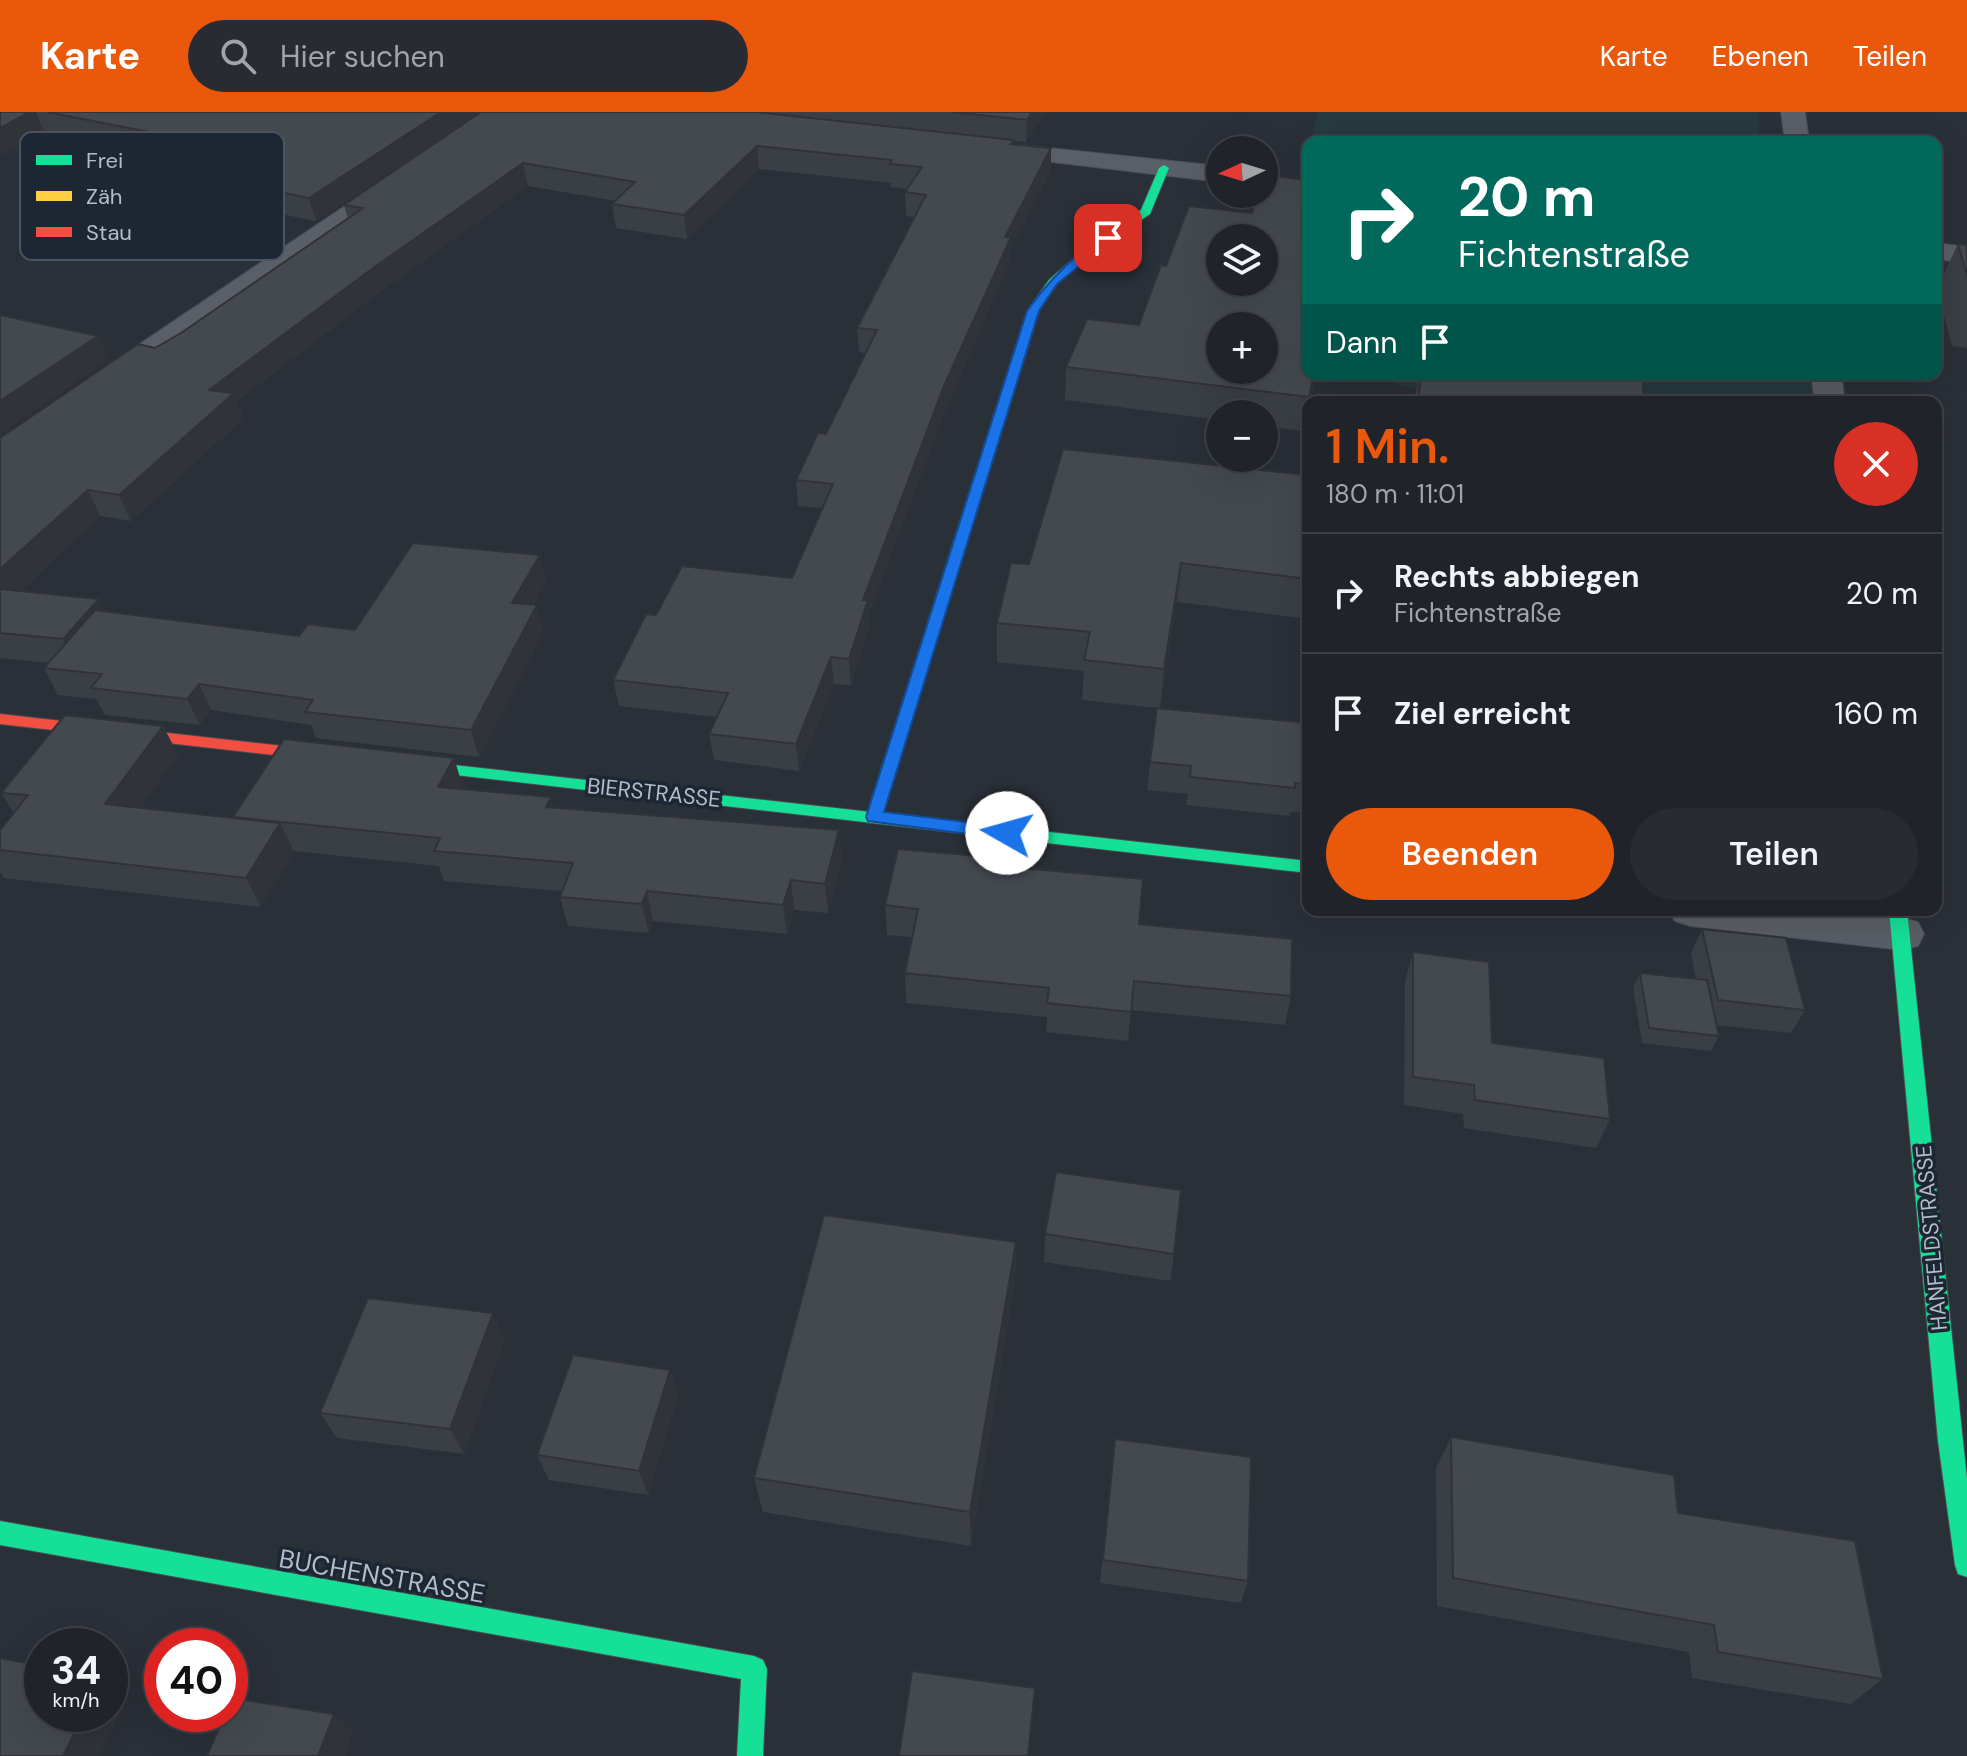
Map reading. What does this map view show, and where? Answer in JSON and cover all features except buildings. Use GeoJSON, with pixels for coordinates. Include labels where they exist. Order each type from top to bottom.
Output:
{"type":"FeatureCollection","features":[{"type":"Feature","properties":{"kind":"street"},"geometry":{"type":"LineString","coordinates":[[1793,112],[1796,136]]}},
{"type":"Feature","properties":{"kind":"street"},"geometry":{"type":"LineString","coordinates":[[969,147],[1206,172]]}},
{"type":"Feature","properties":{"kind":"street"},"geometry":{"type":"LineString","coordinates":[[284,259],[422,166]]}},
{"type":"Feature","properties":{"kind":"street"},"geometry":{"type":"LineString","coordinates":[[874,817],[1033,311],[1053,282],[1087,252],[1146,212],[1164,168]]}},
{"type":"Feature","properties":{"kind":"street"},"geometry":{"type":"LineString","coordinates":[[1942,252],[1967,255]]}},
{"type":"Feature","properties":{"kind":"street"},"geometry":{"type":"LineString","coordinates":[[79,398],[283,260]]}},
{"type":"Feature","properties":{"kind":"street"},"geometry":{"type":"LineString","coordinates":[[0,719],[350,758]]}},
{"type":"Feature","properties":{"kind":"street","name":"BIERSTRASSE"},"geometry":{"type":"LineString","coordinates":[[381,762],[1302,866]]}},
{"type":"Feature","properties":{"kind":"street"},"geometry":{"type":"LineString","coordinates":[[1795,916],[1900,922]]}},
{"type":"Feature","properties":{"kind":"street","name":"HANFELDSTRASSE"},"geometry":{"type":"LineString","coordinates":[[1900,922],[1950,1441],[1967,1565]]}},
{"type":"Feature","properties":{"kind":"street","name":"BUCHENSTRASSE"},"geometry":{"type":"LineString","coordinates":[[0,1533],[754,1669],[750,1756]]}},
{"type":"Feature","properties":{"kind":"green space"},"geometry":{"type":"Polygon","coordinates":[[[1314,112],[1758,112],[1760,136],[1312,136],[1318,114],[1314,112]]]}},
{"type":"Feature","properties":{"kind":"green space"},"geometry":{"type":"Polygon","coordinates":[[[1399,380],[1827,380],[1829,396],[1478,396],[1395,385],[1399,380]]]}},
{"type":"Feature","properties":{"kind":"traffic: fast"},"geometry":{"type":"LineString","coordinates":[[954,562],[1033,311],[1053,282],[1087,252],[1146,212],[1164,168]]}},
{"type":"Feature","properties":{"kind":"traffic: fast"},"geometry":{"type":"LineString","coordinates":[[400,764],[1302,866]]}},
{"type":"Feature","properties":{"kind":"traffic: fast"},"geometry":{"type":"LineString","coordinates":[[1899,916],[1950,1441],[1967,1565]]}},
{"type":"Feature","properties":{"kind":"traffic: fast"},"geometry":{"type":"LineString","coordinates":[[0,1533],[754,1669],[750,1756]]}},
{"type":"Feature","properties":{"kind":"traffic: slow"},"geometry":{"type":"LineString","coordinates":[[874,817],[954,562]]}},
{"type":"Feature","properties":{"kind":"traffic: jam"},"geometry":{"type":"LineString","coordinates":[[0,719],[336,757]]}},
{"type":"Feature","properties":{"kind":"route"},"geometry":{"type":"LineString","coordinates":[[1007,833],[874,817],[1033,311],[1053,282],[1108,238]]}}]}
